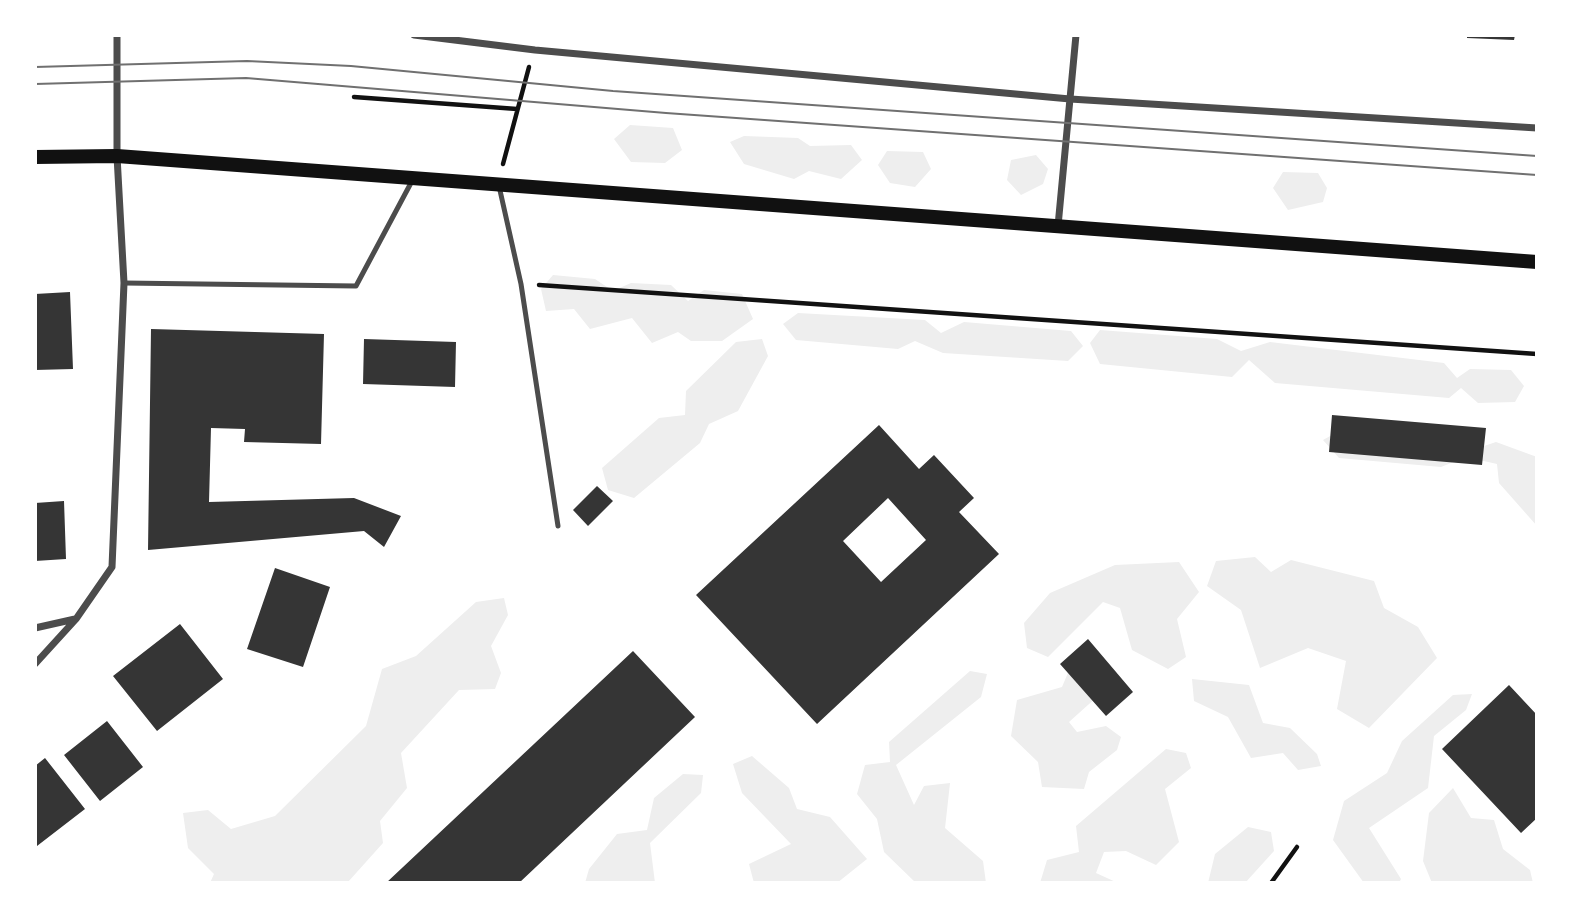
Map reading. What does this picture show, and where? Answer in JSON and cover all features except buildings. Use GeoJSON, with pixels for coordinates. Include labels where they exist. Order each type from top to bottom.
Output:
{"type":"FeatureCollection","features":[{"type":"Feature","properties":{"kind":"main road"},"geometry":{"type":"LineString","coordinates":[[35,157],[117,156],[1537,262]]}},
{"type":"Feature","properties":{"kind":"street"},"geometry":{"type":"LineString","coordinates":[[35,664],[75,619],[112,567],[124,283],[117,156],[117,35]]}},
{"type":"Feature","properties":{"kind":"street"},"geometry":{"type":"LineString","coordinates":[[414,35],[535,50],[1070,99],[1537,128]]}},
{"type":"Feature","properties":{"kind":"street"},"geometry":{"type":"LineString","coordinates":[[1058,226],[1076,35]]}},
{"type":"Feature","properties":{"kind":"street"},"geometry":{"type":"LineString","coordinates":[[35,628],[75,619]]}},
{"type":"Feature","properties":{"kind":"lane"},"geometry":{"type":"LineString","coordinates":[[124,283],[356,286],[414,178]]}},
{"type":"Feature","properties":{"kind":"lane"},"geometry":{"type":"LineString","coordinates":[[498,183],[521,284],[558,526]]}},
{"type":"Feature","properties":{"kind":"path"},"geometry":{"type":"LineString","coordinates":[[498,183],[535,50]]}},
{"type":"Feature","properties":{"kind":"path"},"geometry":{"type":"LineString","coordinates":[[354,97],[517,109]]}},
{"type":"Feature","properties":{"kind":"path"},"geometry":{"type":"LineString","coordinates":[[521,284],[1537,354]]}},
{"type":"Feature","properties":{"kind":"path"},"geometry":{"type":"LineString","coordinates":[[1271,883],[1297,847]]}},
{"type":"Feature","properties":{"kind":"shaded area"},"geometry":{"type":"Polygon","coordinates":[[[630,125],[673,128],[682,150],[665,163],[631,162],[614,139],[630,125]]]}},
{"type":"Feature","properties":{"kind":"shaded area"},"geometry":{"type":"Polygon","coordinates":[[[744,136],[798,138],[810,146],[851,145],[862,160],[841,179],[809,171],[794,179],[744,164],[730,142],[744,136]]]}},
{"type":"Feature","properties":{"kind":"shaded area"},"geometry":{"type":"Polygon","coordinates":[[[887,151],[923,152],[931,169],[915,187],[890,183],[878,165],[887,151]]]}},
{"type":"Feature","properties":{"kind":"shaded area"},"geometry":{"type":"Polygon","coordinates":[[[1036,155],[1048,169],[1043,184],[1021,195],[1007,180],[1011,160],[1036,155]]]}},
{"type":"Feature","properties":{"kind":"shaded area"},"geometry":{"type":"Polygon","coordinates":[[[1283,172],[1318,173],[1327,188],[1323,202],[1288,210],[1273,188],[1283,172]]]}},
{"type":"Feature","properties":{"kind":"shaded area"},"geometry":{"type":"Polygon","coordinates":[[[553,275],[595,279],[613,291],[631,283],[671,285],[688,301],[704,290],[742,294],[753,319],[722,341],[691,341],[678,332],[652,343],[632,318],[590,329],[574,309],[546,311],[541,289],[553,275]]]}},
{"type":"Feature","properties":{"kind":"shaded area"},"geometry":{"type":"Polygon","coordinates":[[[798,313],[925,320],[941,333],[964,322],[1071,331],[1083,346],[1068,361],[943,353],[915,341],[898,349],[796,340],[783,324],[798,313]]]}},
{"type":"Feature","properties":{"kind":"shaded area"},"geometry":{"type":"Polygon","coordinates":[[[1100,330],[1217,339],[1241,351],[1270,342],[1444,363],[1457,378],[1470,369],[1511,370],[1524,386],[1515,402],[1478,403],[1461,388],[1449,398],[1275,383],[1249,360],[1232,377],[1100,364],[1090,343],[1100,330]]]}},
{"type":"Feature","properties":{"kind":"shaded area"},"geometry":{"type":"Polygon","coordinates":[[[762,339],[768,356],[738,411],[709,424],[700,443],[634,498],[608,490],[602,468],[659,418],[685,415],[686,391],[736,342],[762,339]]]}},
{"type":"Feature","properties":{"kind":"shaded area"},"geometry":{"type":"Polygon","coordinates":[[[1341,430],[1469,451],[1496,442],[1537,457],[1537,526],[1499,483],[1497,464],[1466,457],[1441,467],[1339,458],[1323,440],[1341,430]]]}},
{"type":"Feature","properties":{"kind":"shaded area"},"geometry":{"type":"Polygon","coordinates":[[[1255,557],[1271,572],[1291,560],[1374,581],[1384,608],[1418,627],[1437,658],[1369,728],[1337,709],[1346,661],[1308,648],[1260,668],[1241,610],[1207,586],[1216,561],[1255,557]]]}},
{"type":"Feature","properties":{"kind":"shaded area"},"geometry":{"type":"Polygon","coordinates":[[[1179,562],[1199,592],[1177,619],[1186,657],[1168,669],[1132,650],[1120,608],[1103,602],[1048,657],[1027,648],[1024,623],[1050,593],[1115,565],[1179,562]]]}},
{"type":"Feature","properties":{"kind":"shaded area"},"geometry":{"type":"Polygon","coordinates":[[[504,598],[508,615],[491,646],[501,673],[495,689],[459,690],[401,753],[407,788],[380,821],[383,843],[348,882],[210,883],[214,874],[188,848],[183,813],[208,810],[231,829],[275,816],[366,726],[382,669],[416,656],[476,602],[504,598]]]}},
{"type":"Feature","properties":{"kind":"shaded area"},"geometry":{"type":"Polygon","coordinates":[[[1075,656],[1108,687],[1069,722],[1077,732],[1106,726],[1121,737],[1117,750],[1089,772],[1084,789],[1042,787],[1038,762],[1011,736],[1017,700],[1062,687],[1075,656]]]}},
{"type":"Feature","properties":{"kind":"shaded area"},"geometry":{"type":"Polygon","coordinates":[[[970,671],[987,674],[981,697],[896,765],[914,805],[924,786],[950,783],[945,828],[983,861],[986,883],[916,883],[884,852],[877,819],[857,794],[865,765],[890,762],[889,742],[970,671]]]}},
{"type":"Feature","properties":{"kind":"shaded area"},"geometry":{"type":"Polygon","coordinates":[[[1192,679],[1249,685],[1263,723],[1290,728],[1317,754],[1321,766],[1298,770],[1283,753],[1251,758],[1228,717],[1194,701],[1192,679]]]}},
{"type":"Feature","properties":{"kind":"shaded area"},"geometry":{"type":"Polygon","coordinates":[[[1472,694],[1466,710],[1434,736],[1428,788],[1369,828],[1401,879],[1399,883],[1364,883],[1333,840],[1344,801],[1387,773],[1402,741],[1453,695],[1472,694]]]}},
{"type":"Feature","properties":{"kind":"shaded area"},"geometry":{"type":"Polygon","coordinates":[[[1166,749],[1186,753],[1191,768],[1165,789],[1179,842],[1156,865],[1126,851],[1104,852],[1096,873],[1118,883],[1040,883],[1047,860],[1079,852],[1076,826],[1166,749]]]}},
{"type":"Feature","properties":{"kind":"shaded area"},"geometry":{"type":"Polygon","coordinates":[[[752,756],[789,788],[797,809],[830,817],[867,859],[837,883],[754,883],[749,864],[791,844],[742,793],[733,764],[752,756]]]}},
{"type":"Feature","properties":{"kind":"shaded area"},"geometry":{"type":"Polygon","coordinates":[[[683,774],[703,775],[701,793],[650,843],[655,883],[585,883],[589,869],[617,834],[647,830],[654,798],[683,774]]]}},
{"type":"Feature","properties":{"kind":"shaded area"},"geometry":{"type":"Polygon","coordinates":[[[1453,788],[1471,818],[1494,820],[1503,849],[1530,870],[1533,883],[1432,883],[1423,861],[1429,813],[1453,788]]]}},
{"type":"Feature","properties":{"kind":"shaded area"},"geometry":{"type":"Polygon","coordinates":[[[1248,827],[1271,832],[1274,851],[1245,883],[1208,883],[1215,854],[1248,827]]]}},
{"type":"Feature","properties":{"kind":"tram line"},"geometry":{"type":"LineString","coordinates":[[35,67],[247,61],[351,66],[613,91],[1537,156]]}},
{"type":"Feature","properties":{"kind":"tram line"},"geometry":{"type":"LineString","coordinates":[[35,84],[246,78],[666,113],[1537,175]]}}]}
